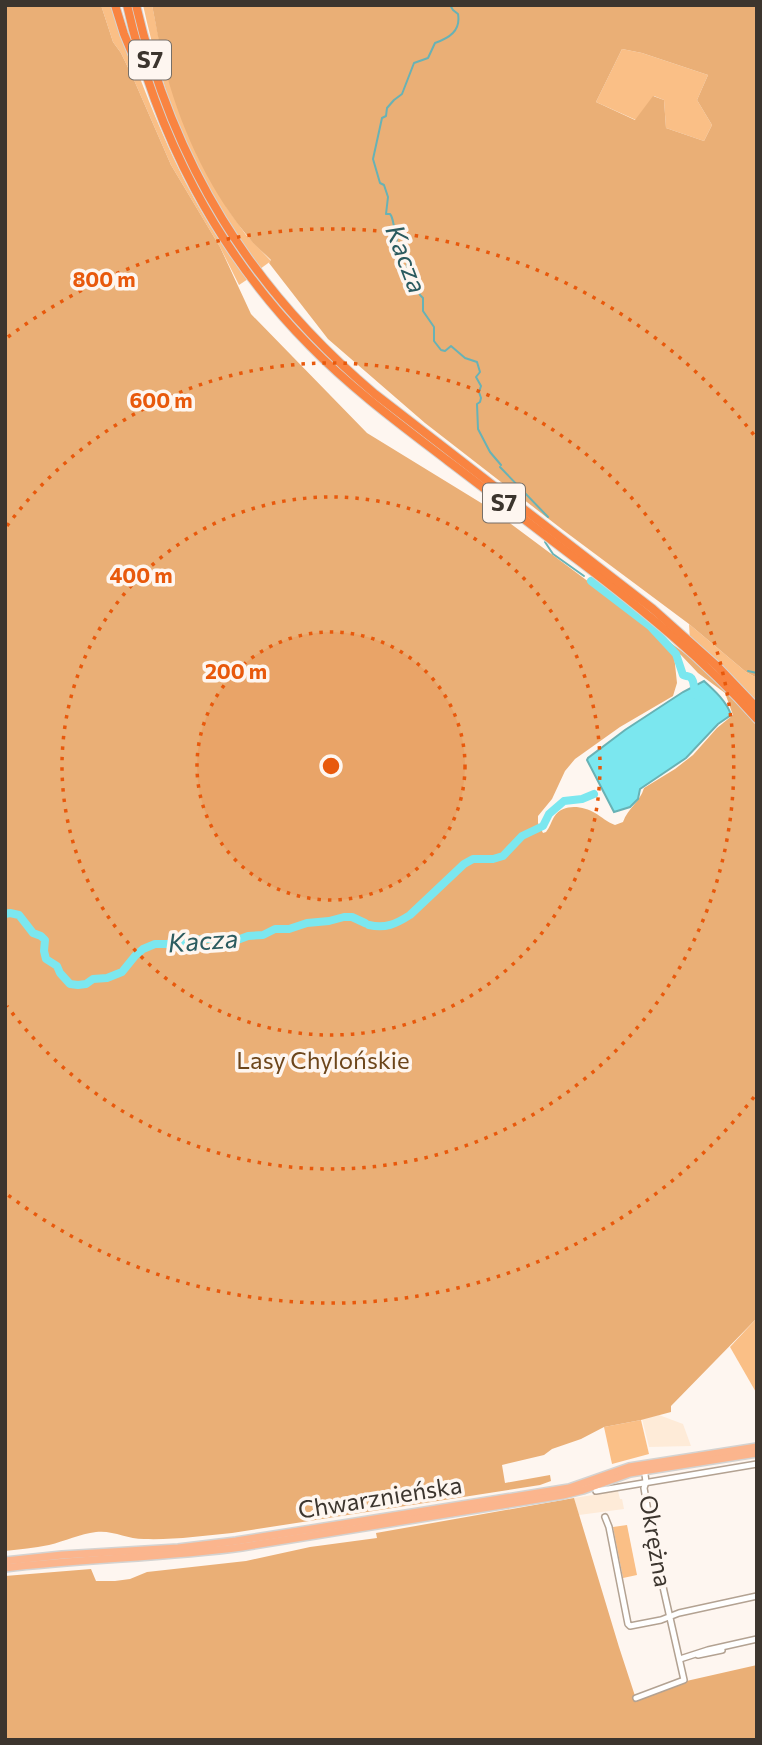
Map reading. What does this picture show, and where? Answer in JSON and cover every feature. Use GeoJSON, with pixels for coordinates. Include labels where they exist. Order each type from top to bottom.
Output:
{"type":"FeatureCollection","features":[{"type":"Feature","properties":{"kind":"highway"},"geometry":{"type":"LineString","coordinates":[[115,5],[130,48],[161,118]]}},
{"type":"Feature","properties":{"kind":"highway","name":"S7"},"geometry":{"type":"LineString","coordinates":[[127,5],[143,66],[178,158],[212,222],[246,272],[280,314],[310,347],[386,413],[664,629],[714,674],[757,719]]}},
{"type":"Feature","properties":{"kind":"highway","name":"S7"},"geometry":{"type":"LineString","coordinates":[[136,5],[157,83],[202,187],[257,272],[291,313],[375,394],[624,585],[663,618],[718,667],[757,708]]}},
{"type":"Feature","properties":{"kind":"main road","name":"Chwarznieńska"},"geometry":{"type":"LineString","coordinates":[[5,1561],[197,1553],[242,1547],[563,1495],[644,1467],[757,1447]]}},
{"type":"Feature","properties":{"kind":"main road","name":"Chwarznieńska"},"geometry":{"type":"LineString","coordinates":[[644,1467],[757,1453]]}},
{"type":"Feature","properties":{"kind":"main road","name":"Chwarznieńska"},"geometry":{"type":"LineString","coordinates":[[5,1568],[95,1556]]}},
{"type":"Feature","properties":{"kind":"street"},"geometry":{"type":"LineString","coordinates":[[596,1491],[757,1464]]}},
{"type":"Feature","properties":{"kind":"street","name":"Okrężna"},"geometry":{"type":"LineString","coordinates":[[644,1467],[644,1488],[654,1546],[680,1659]]}},
{"type":"Feature","properties":{"kind":"street"},"geometry":{"type":"LineString","coordinates":[[606,1517],[628,1624],[633,1627],[669,1617]]}},
{"type":"Feature","properties":{"kind":"street","name":"Okrężna"},"geometry":{"type":"LineString","coordinates":[[669,1617],[757,1596]]}},
{"type":"Feature","properties":{"kind":"street"},"geometry":{"type":"LineString","coordinates":[[636,1698],[684,1680],[680,1659],[757,1641]]}},
{"type":"Feature","properties":{"kind":"shaded area"},"geometry":{"type":"Polygon","coordinates":[[[101,5],[113,5],[145,91],[177,165],[202,212],[248,279],[239,285],[220,247],[171,165],[134,80],[113,42],[101,5]]]}},
{"type":"Feature","properties":{"kind":"shaded area"},"geometry":{"type":"Polygon","coordinates":[[[143,5],[152,5],[164,64],[197,155],[227,208],[246,235],[271,261],[260,269],[219,206],[184,139],[160,73],[143,5]]]}},
{"type":"Feature","properties":{"kind":"shaded area"},"geometry":{"type":"Polygon","coordinates":[[[622,49],[708,75],[697,100],[712,125],[704,141],[666,128],[664,100],[654,96],[636,120],[596,102],[622,49]]]}},
{"type":"Feature","properties":{"kind":"shaded area"},"geometry":{"type":"Polygon","coordinates":[[[689,624],[746,672],[757,678],[757,726],[691,658],[689,624]]]}},
{"type":"Feature","properties":{"kind":"shaded area"},"geometry":{"type":"Polygon","coordinates":[[[757,1318],[757,1394],[730,1347],[757,1318]]]}},
{"type":"Feature","properties":{"kind":"shaded area"},"geometry":{"type":"Polygon","coordinates":[[[659,1415],[683,1424],[691,1446],[649,1447],[642,1419],[659,1415]]]}},
{"type":"Feature","properties":{"kind":"shaded area"},"geometry":{"type":"Polygon","coordinates":[[[641,1420],[649,1454],[612,1464],[604,1427],[641,1420]]]}},
{"type":"Feature","properties":{"kind":"shaded area"},"geometry":{"type":"Polygon","coordinates":[[[618,1491],[624,1509],[579,1515],[574,1498],[618,1491]]]}},
{"type":"Feature","properties":{"kind":"shaded area"},"geometry":{"type":"Polygon","coordinates":[[[627,1525],[637,1575],[623,1578],[613,1527],[627,1525]]]}},
{"type":"Feature","properties":{"kind":"green space","name":"Lasy Chylońskie"},"geometry":{"type":"Polygon","coordinates":[[[5,5],[101,5],[113,42],[134,80],[171,165],[220,247],[251,314],[367,433],[491,509],[691,658],[726,692],[757,726],[757,1318],[671,1406],[671,1412],[604,1427],[544,1455],[502,1465],[505,1483],[550,1475],[551,1481],[540,1485],[232,1533],[188,1538],[138,1539],[96,1532],[49,1545],[5,1551],[5,5]],[[674,655],[677,683],[673,696],[620,727],[575,759],[565,771],[552,799],[538,816],[543,833],[558,813],[568,808],[579,807],[615,825],[623,822],[644,788],[693,755],[717,728],[733,715],[725,693],[698,673],[681,655],[674,655]]]}},
{"type":"Feature","properties":{"kind":"green space"},"geometry":{"type":"Polygon","coordinates":[[[152,5],[757,5],[757,678],[425,423],[328,339],[269,263],[271,260],[231,215],[206,174],[177,108],[164,64],[152,5]],[[622,49],[596,102],[635,120],[653,96],[664,100],[666,128],[704,141],[712,125],[697,100],[708,75],[622,49]]]}},
{"type":"Feature","properties":{"kind":"green space"},"geometry":{"type":"Polygon","coordinates":[[[574,1498],[636,1699],[682,1682],[757,1665],[757,1740],[5,1740],[5,1576],[91,1569],[96,1581],[130,1579],[147,1572],[246,1561],[310,1547],[377,1538],[376,1533],[574,1498]]]}},
{"type":"Feature","properties":{"kind":"water"},"geometry":{"type":"Polygon","coordinates":[[[704,681],[724,701],[731,715],[718,724],[686,758],[640,789],[638,799],[630,807],[614,812],[588,758],[625,730],[704,681]]]}},
{"type":"Feature","properties":{"kind":"waterway","name":"Kacza"},"geometry":{"type":"LineString","coordinates":[[450,5],[458,14],[458,25],[449,36],[435,43],[428,58],[414,63],[402,94],[387,108],[386,116],[382,118],[373,159],[380,183],[384,185],[388,197],[386,214],[392,216],[398,235],[397,248],[400,254],[405,254],[409,274],[423,298],[423,311],[434,327],[434,341],[441,350],[445,351],[451,346],[465,358],[477,362],[480,372],[476,377],[481,386],[481,398],[477,404],[478,429],[490,452],[501,465]]}},
{"type":"Feature","properties":{"kind":"waterway","name":"Kacza"},"geometry":{"type":"LineString","coordinates":[[500,467],[548,517]]}},
{"type":"Feature","properties":{"kind":"waterway","name":"Kacza"},"geometry":{"type":"LineString","coordinates":[[545,542],[553,554],[584,576]]}},
{"type":"Feature","properties":{"kind":"waterway","name":"Kacza"},"geometry":{"type":"LineString","coordinates":[[591,581],[650,626],[676,654],[683,675],[693,680],[696,695]]}},
{"type":"Feature","properties":{"kind":"waterway"},"geometry":{"type":"LineString","coordinates":[[748,671],[757,673]]}},
{"type":"Feature","properties":{"kind":"waterway","name":"Kacza"},"geometry":{"type":"LineString","coordinates":[[369,925],[385,926],[405,918],[464,864],[473,859],[503,856],[522,836],[543,826],[549,814],[564,801],[582,799],[594,794]]}},
{"type":"Feature","properties":{"kind":"waterway","name":"Kacza"},"geometry":{"type":"LineString","coordinates":[[5,914],[19,915],[33,933],[41,936],[45,940],[46,959],[57,966],[70,984],[78,985],[122,972],[143,949],[155,944],[208,939],[232,942],[248,936],[263,935],[275,929],[289,929],[344,917],[352,917],[365,923]]}}]}
